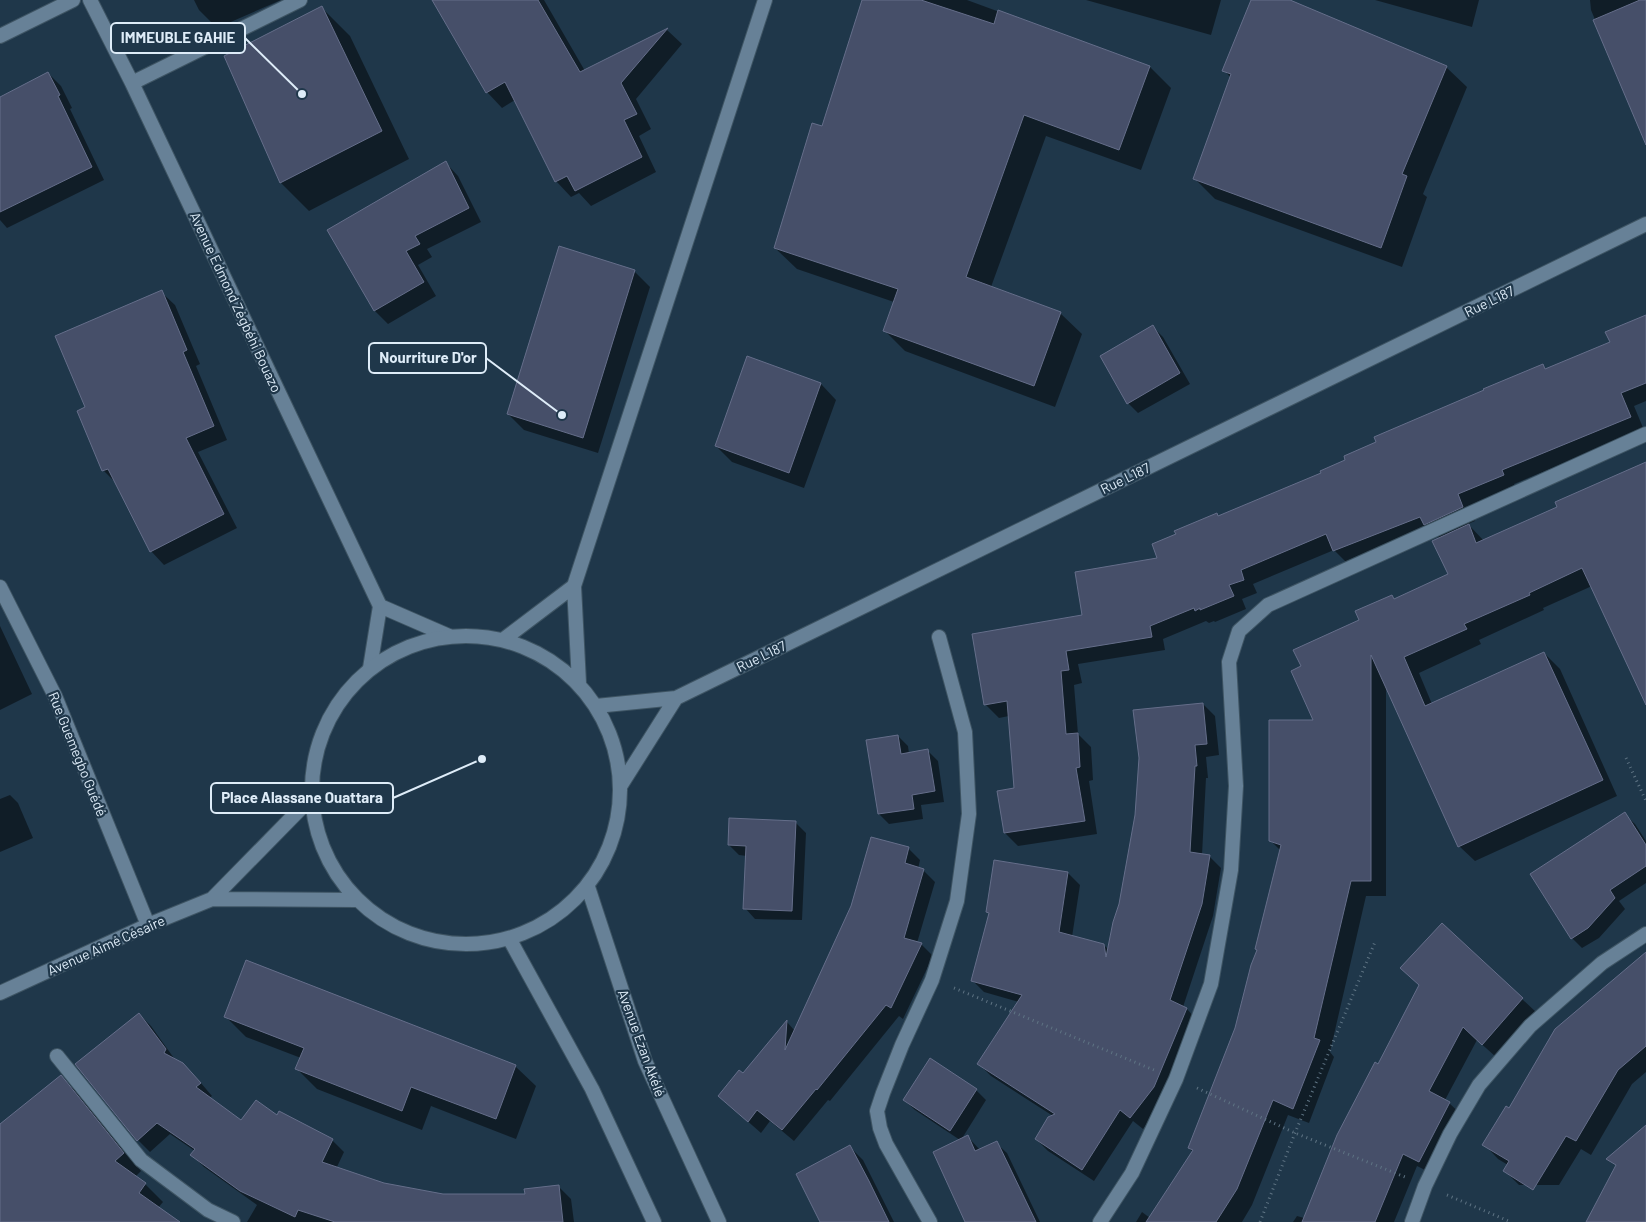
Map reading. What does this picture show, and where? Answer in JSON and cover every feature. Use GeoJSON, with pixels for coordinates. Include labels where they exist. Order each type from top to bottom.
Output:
{"type":"FeatureCollection","features":[{"type":"Feature","properties":{"kind":"street"},"geometry":{"type":"LineString","coordinates":[[0,36],[73,0]]}},
{"type":"Feature","properties":{"kind":"street","name":"Avenue Edmond Zégbéhi Bouazo"},"geometry":{"type":"LineString","coordinates":[[90,0],[132,83],[380,606]]}},
{"type":"Feature","properties":{"kind":"street"},"geometry":{"type":"LineString","coordinates":[[132,83],[300,0]]}},
{"type":"Feature","properties":{"kind":"street"},"geometry":{"type":"LineString","coordinates":[[579,683],[574,586],[765,0]]}},
{"type":"Feature","properties":{"kind":"street","name":"Rue L187"},"geometry":{"type":"LineString","coordinates":[[596,706],[676,698],[1646,224]]}},
{"type":"Feature","properties":{"kind":"street"},"geometry":{"type":"LineString","coordinates":[[1100,1222],[1132,1173],[1176,1079],[1211,984],[1231,870],[1236,786],[1229,662],[1239,631],[1268,605],[1646,434]]}},
{"type":"Feature","properties":{"kind":"street"},"geometry":{"type":"LineString","coordinates":[[504,639],[574,586]]}},
{"type":"Feature","properties":{"kind":"street","name":"Rue Guemegbo Guédé"},"geometry":{"type":"LineString","coordinates":[[0,587],[55,696],[148,925]]}},
{"type":"Feature","properties":{"kind":"street"},"geometry":{"type":"LineString","coordinates":[[370,668],[380,606],[449,636]]}},
{"type":"Feature","properties":{"kind":"street"},"geometry":{"type":"LineString","coordinates":[[449,636],[504,639],[544,656],[579,683],[596,706],[614,744],[621,785],[614,840],[588,887],[555,919],[532,930],[509,938],[465,944],[408,935],[356,900],[324,853],[312,796],[314,760],[326,725],[344,694],[370,668],[407,646],[449,636]]}},
{"type":"Feature","properties":{"kind":"street"},"geometry":{"type":"LineString","coordinates":[[930,1222],[886,1144],[880,1128],[878,1111],[902,1045],[932,980],[957,902],[969,814],[965,732],[939,637]]}},
{"type":"Feature","properties":{"kind":"street"},"geometry":{"type":"LineString","coordinates":[[621,785],[676,698]]}},
{"type":"Feature","properties":{"kind":"street","name":"Avenue Aimé Césaire"},"geometry":{"type":"LineString","coordinates":[[212,899],[312,796]]}},
{"type":"Feature","properties":{"kind":"street","name":"Avenue Ezan Akélé"},"geometry":{"type":"LineString","coordinates":[[588,887],[645,1061],[719,1222]]}},
{"type":"Feature","properties":{"kind":"street","name":"Avenue Aimé Césaire"},"geometry":{"type":"LineString","coordinates":[[0,993],[148,925],[212,899],[356,900]]}},
{"type":"Feature","properties":{"kind":"street"},"geometry":{"type":"LineString","coordinates":[[1412,1222],[1450,1134],[1479,1085],[1530,1026],[1602,963],[1646,934]]}},
{"type":"Feature","properties":{"kind":"street"},"geometry":{"type":"LineString","coordinates":[[509,938],[592,1089],[654,1222]]}},
{"type":"Feature","properties":{"kind":"street"},"geometry":{"type":"LineString","coordinates":[[58,1056],[141,1160],[208,1210],[233,1222]]}},
{"type":"Feature","properties":{"kind":"path"},"geometry":{"type":"LineString","coordinates":[[1626,758],[1646,801]]}},
{"type":"Feature","properties":{"kind":"path"},"geometry":{"type":"LineString","coordinates":[[1260,1222],[1375,942]]}},
{"type":"Feature","properties":{"kind":"path"},"geometry":{"type":"LineString","coordinates":[[932,980],[1176,1079],[1295,1133],[1511,1222]]}},
{"type":"Feature","properties":{"kind":"building"},"geometry":{"type":"Polygon","coordinates":[[[432,0],[538,0],[580,72],[668,28],[621,83],[637,114],[624,120],[642,157],[575,191],[567,176],[555,182],[505,82],[486,93],[432,0]]]}},
{"type":"Feature","properties":{"kind":"building"},"geometry":{"type":"Polygon","coordinates":[[[862,0],[921,0],[994,24],[998,10],[1150,66],[1119,150],[1024,115],[966,277],[1061,312],[1034,386],[883,331],[898,289],[774,248],[812,123],[822,126],[862,0]]]}},
{"type":"Feature","properties":{"kind":"building"},"geometry":{"type":"Polygon","coordinates":[[[1251,0],[1290,0],[1447,66],[1402,174],[1407,176],[1381,248],[1193,179],[1231,74],[1222,71],[1251,0]]]}},
{"type":"Feature","properties":{"kind":"building"},"geometry":{"type":"Polygon","coordinates":[[[1640,0],[1646,0],[1646,145],[1593,20],[1640,0]]]}},
{"type":"Feature","properties":{"kind":"building"},"geometry":{"type":"Polygon","coordinates":[[[322,6],[382,131],[280,183],[224,56],[322,6]]]}},
{"type":"Feature","properties":{"kind":"building"},"geometry":{"type":"Polygon","coordinates":[[[48,72],[92,167],[0,212],[0,97],[48,72]]]}},
{"type":"Feature","properties":{"kind":"building"},"geometry":{"type":"Polygon","coordinates":[[[446,161],[469,208],[415,236],[420,244],[406,251],[424,282],[374,311],[327,230],[446,161]]]}},
{"type":"Feature","properties":{"kind":"building"},"geometry":{"type":"Polygon","coordinates":[[[559,246],[635,270],[583,438],[507,414],[559,246]]]}},
{"type":"Feature","properties":{"kind":"building"},"geometry":{"type":"Polygon","coordinates":[[[162,290],[187,350],[183,352],[214,426],[186,438],[224,514],[150,552],[108,469],[102,471],[77,411],[85,407],[55,336],[162,290]]]}},
{"type":"Feature","properties":{"kind":"building"},"geometry":{"type":"Polygon","coordinates":[[[1646,315],[1646,383],[1621,393],[1631,417],[1502,470],[1504,475],[1458,494],[1463,507],[1424,525],[1420,517],[1333,551],[1326,534],[1241,570],[1244,580],[1229,585],[1234,596],[1200,610],[1200,608],[1195,611],[1194,608],[1150,626],[1152,637],[1066,651],[1069,670],[1061,671],[1066,734],[1078,733],[1080,767],[1076,768],[1085,821],[1004,833],[997,791],[1014,788],[1007,701],[984,705],[972,634],[1082,615],[1075,572],[1157,558],[1152,544],[1176,534],[1174,531],[1217,513],[1218,516],[1321,473],[1320,471],[1345,460],[1344,456],[1376,442],[1374,437],[1483,389],[1543,364],[1545,369],[1610,342],[1605,332],[1646,315]]]}},
{"type":"Feature","properties":{"kind":"building"},"geometry":{"type":"Polygon","coordinates":[[[1153,325],[1180,373],[1127,404],[1100,356],[1153,325]]]}},
{"type":"Feature","properties":{"kind":"building"},"geometry":{"type":"Polygon","coordinates":[[[747,356],[821,383],[789,473],[715,446],[747,356]]]}},
{"type":"Feature","properties":{"kind":"building"},"geometry":{"type":"Polygon","coordinates":[[[1646,462],[1646,705],[1582,568],[1529,593],[1530,595],[1464,624],[1467,629],[1404,657],[1425,706],[1544,652],[1603,780],[1458,847],[1371,655],[1371,881],[1351,881],[1314,1038],[1320,1040],[1293,1109],[1273,1100],[1237,1189],[1216,1222],[1146,1222],[1193,1150],[1188,1148],[1235,1028],[1251,965],[1257,950],[1255,949],[1281,845],[1269,841],[1269,720],[1313,720],[1291,671],[1301,666],[1293,650],[1359,620],[1355,611],[1392,595],[1394,599],[1448,574],[1432,541],[1469,524],[1476,543],[1557,507],[1555,502],[1646,462]]]}},
{"type":"Feature","properties":{"kind":"building"},"geometry":{"type":"Polygon","coordinates":[[[1203,703],[1207,744],[1195,745],[1197,766],[1195,766],[1190,852],[1210,855],[1202,904],[1170,1000],[1187,1008],[1154,1087],[1130,1118],[1120,1110],[1082,1170],[1035,1139],[1048,1117],[1055,1114],[977,1064],[1022,995],[971,981],[989,913],[986,912],[994,860],[1068,872],[1059,932],[1104,944],[1106,957],[1113,922],[1119,904],[1135,815],[1139,758],[1133,710],[1203,703]]]}},
{"type":"Feature","properties":{"kind":"building"},"geometry":{"type":"Polygon","coordinates":[[[898,735],[901,754],[928,749],[935,791],[912,795],[914,809],[878,814],[866,740],[898,735]]]}},
{"type":"Feature","properties":{"kind":"building"},"geometry":{"type":"Polygon","coordinates":[[[1625,812],[1646,845],[1646,866],[1610,890],[1615,898],[1588,928],[1571,939],[1530,874],[1625,812]]]}},
{"type":"Feature","properties":{"kind":"building"},"geometry":{"type":"Polygon","coordinates":[[[729,818],[796,821],[792,911],[743,909],[746,846],[728,845],[729,818]]]}},
{"type":"Feature","properties":{"kind":"building"},"geometry":{"type":"Polygon","coordinates":[[[871,837],[909,847],[905,863],[924,869],[904,938],[922,943],[891,1008],[886,1005],[782,1130],[757,1110],[748,1122],[718,1096],[739,1070],[743,1073],[787,1020],[785,1050],[851,906],[871,837]]]}},
{"type":"Feature","properties":{"kind":"building"},"geometry":{"type":"Polygon","coordinates":[[[1442,923],[1523,998],[1482,1045],[1463,1027],[1429,1091],[1450,1102],[1419,1162],[1403,1154],[1375,1222],[1302,1222],[1337,1135],[1375,1062],[1378,1064],[1419,985],[1400,968],[1442,923]]]}},
{"type":"Feature","properties":{"kind":"building"},"geometry":{"type":"Polygon","coordinates":[[[1646,952],[1646,1046],[1618,1070],[1576,1141],[1566,1136],[1533,1190],[1503,1171],[1509,1161],[1482,1145],[1506,1106],[1509,1108],[1555,1029],[1646,952]]]}},
{"type":"Feature","properties":{"kind":"building"},"geometry":{"type":"Polygon","coordinates":[[[246,960],[516,1065],[496,1119],[411,1087],[402,1111],[295,1069],[304,1048],[224,1017],[246,960]]]}},
{"type":"Feature","properties":{"kind":"building"},"geometry":{"type":"Polygon","coordinates":[[[139,1013],[166,1049],[164,1053],[183,1063],[201,1083],[196,1087],[241,1120],[256,1100],[277,1115],[279,1111],[333,1139],[322,1162],[384,1183],[443,1194],[525,1194],[524,1189],[559,1185],[563,1222],[335,1222],[298,1210],[295,1217],[240,1191],[190,1155],[195,1149],[157,1123],[137,1141],[75,1064],[139,1013]]]}},
{"type":"Feature","properties":{"kind":"building"},"geometry":{"type":"Polygon","coordinates":[[[930,1058],[977,1089],[950,1131],[903,1100],[930,1058]]]}},
{"type":"Feature","properties":{"kind":"building"},"geometry":{"type":"Polygon","coordinates":[[[61,1075],[124,1153],[115,1161],[146,1183],[139,1193],[180,1222],[0,1222],[0,1124],[61,1075]]]}},
{"type":"Feature","properties":{"kind":"building"},"geometry":{"type":"Polygon","coordinates":[[[1646,1125],[1646,1222],[1586,1222],[1616,1165],[1606,1159],[1646,1125]]]}},
{"type":"Feature","properties":{"kind":"building"},"geometry":{"type":"Polygon","coordinates":[[[968,1135],[975,1151],[997,1141],[1036,1222],[965,1222],[933,1152],[968,1135]]]}},
{"type":"Feature","properties":{"kind":"building"},"geometry":{"type":"Polygon","coordinates":[[[850,1145],[889,1222],[820,1222],[796,1174],[850,1145]]]}},
{"type":"Feature","properties":{"kind":"place","name":"IMMEUBLE GAHIE"},"geometry":{"type":"Point","coordinates":[302,94]}},
{"type":"Feature","properties":{"kind":"place","name":"Nourriture D'or"},"geometry":{"type":"Point","coordinates":[562,415]}},
{"type":"Feature","properties":{"kind":"place","name":"Place Alassane Ouattara"},"geometry":{"type":"Point","coordinates":[482,759]}}]}
